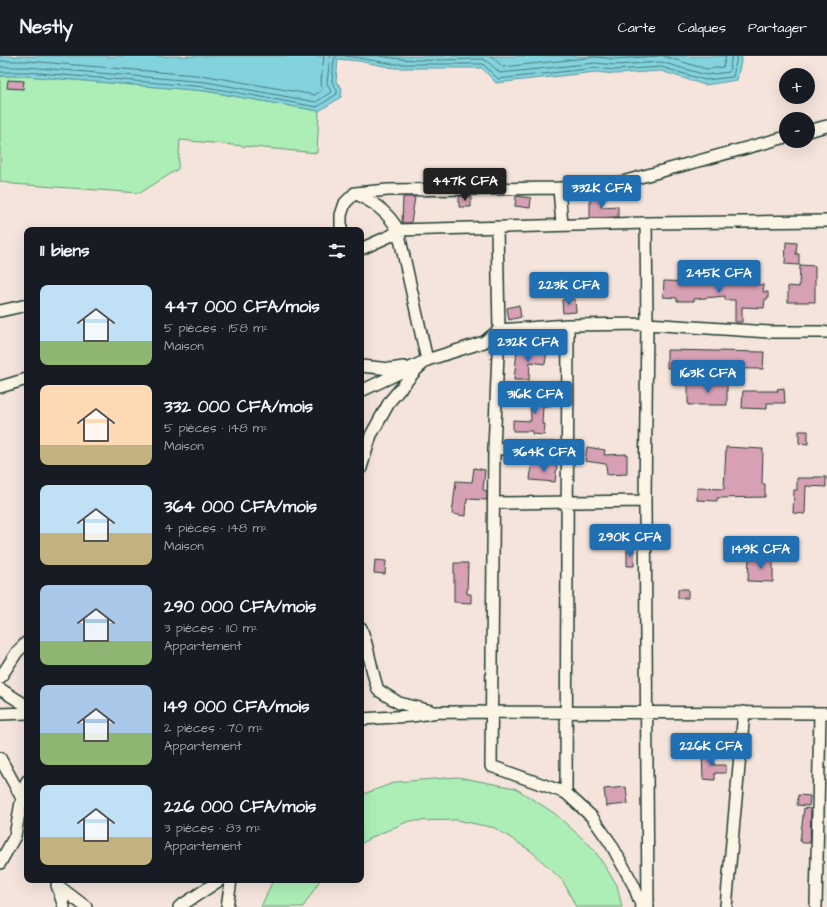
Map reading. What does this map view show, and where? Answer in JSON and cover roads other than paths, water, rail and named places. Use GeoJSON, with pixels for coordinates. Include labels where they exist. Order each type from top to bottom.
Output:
{"type":"FeatureCollection","features":[{"type":"Feature","properties":{"kind":"street"},"geometry":{"type":"LineString","coordinates":[[815,129],[827,126]]}},
{"type":"Feature","properties":{"kind":"street"},"geometry":{"type":"LineString","coordinates":[[341,227],[341,215],[345,203],[355,193],[388,190],[600,188],[779,139]]}},
{"type":"Feature","properties":{"kind":"street"},"geometry":{"type":"LineString","coordinates":[[559,188],[562,225]]}},
{"type":"Feature","properties":{"kind":"street"},"geometry":{"type":"LineString","coordinates":[[355,193],[375,204],[392,220],[398,230],[427,360]]}},
{"type":"Feature","properties":{"kind":"street"},"geometry":{"type":"LineString","coordinates":[[364,248],[392,235],[398,230],[646,223],[827,221]]}},
{"type":"Feature","properties":{"kind":"street"},"geometry":{"type":"LineString","coordinates":[[646,223],[647,324],[645,501],[648,712],[648,907]]}},
{"type":"Feature","properties":{"kind":"street"},"geometry":{"type":"LineString","coordinates":[[496,227],[499,330],[494,449],[491,766],[566,794],[592,817],[611,844],[634,886],[642,907]]}},
{"type":"Feature","properties":{"kind":"street"},"geometry":{"type":"LineString","coordinates":[[0,311],[24,306]]}},
{"type":"Feature","properties":{"kind":"street"},"geometry":{"type":"LineString","coordinates":[[364,390],[411,366],[484,342],[499,330],[568,325],[647,324],[770,332],[827,332]]}},
{"type":"Feature","properties":{"kind":"street"},"geometry":{"type":"LineString","coordinates":[[566,794],[568,325]]}},
{"type":"Feature","properties":{"kind":"street"},"geometry":{"type":"LineString","coordinates":[[364,459],[372,436],[390,401],[416,370],[427,360]]}},
{"type":"Feature","properties":{"kind":"street"},"geometry":{"type":"LineString","coordinates":[[364,366],[390,369],[411,366]]}},
{"type":"Feature","properties":{"kind":"street"},"geometry":{"type":"LineString","coordinates":[[0,387],[24,381]]}},
{"type":"Feature","properties":{"kind":"street"},"geometry":{"type":"LineString","coordinates":[[494,449],[567,448]]}},
{"type":"Feature","properties":{"kind":"street"},"geometry":{"type":"LineString","coordinates":[[494,504],[645,501]]}},
{"type":"Feature","properties":{"kind":"street"},"geometry":{"type":"LineString","coordinates":[[364,636],[368,646],[371,668],[378,690],[399,703],[438,712]]}},
{"type":"Feature","properties":{"kind":"street"},"geometry":{"type":"LineString","coordinates":[[0,678],[17,652],[24,645]]}},
{"type":"Feature","properties":{"kind":"street"},"geometry":{"type":"LineString","coordinates":[[0,689],[24,704]]}},
{"type":"Feature","properties":{"kind":"street"},"geometry":{"type":"LineString","coordinates":[[364,720],[438,712],[823,713],[816,907]]}},
{"type":"Feature","properties":{"kind":"street"},"geometry":{"type":"LineString","coordinates":[[726,907],[744,712]]}},
{"type":"Feature","properties":{"kind":"street"},"geometry":{"type":"LineString","coordinates":[[0,714],[24,713]]}},
{"type":"Feature","properties":{"kind":"street"},"geometry":{"type":"LineString","coordinates":[[0,758],[22,797],[24,804]]}},
{"type":"Feature","properties":{"kind":"street"},"geometry":{"type":"LineString","coordinates":[[0,863],[16,836],[24,791]]}},
{"type":"Feature","properties":{"kind":"street"},"geometry":{"type":"LineString","coordinates":[[56,883],[64,907]]}},
{"type":"Feature","properties":{"kind":"street"},"geometry":{"type":"LineString","coordinates":[[57,883],[86,907]]}},
{"type":"Feature","properties":{"kind":"street"},"geometry":{"type":"LineString","coordinates":[[179,907],[215,883]]}},
{"type":"Feature","properties":{"kind":"street"},"geometry":{"type":"LineString","coordinates":[[227,907],[231,883]]}},
{"type":"Feature","properties":{"kind":"water"},"geometry":{"type":"Polygon","coordinates":[[[0,56],[742,56],[737,80],[705,85],[661,71],[615,74],[596,72],[496,83],[482,68],[394,68],[359,61],[338,59],[336,82],[342,88],[341,97],[319,111],[205,91],[26,76],[0,76],[0,56]]]}}]}
